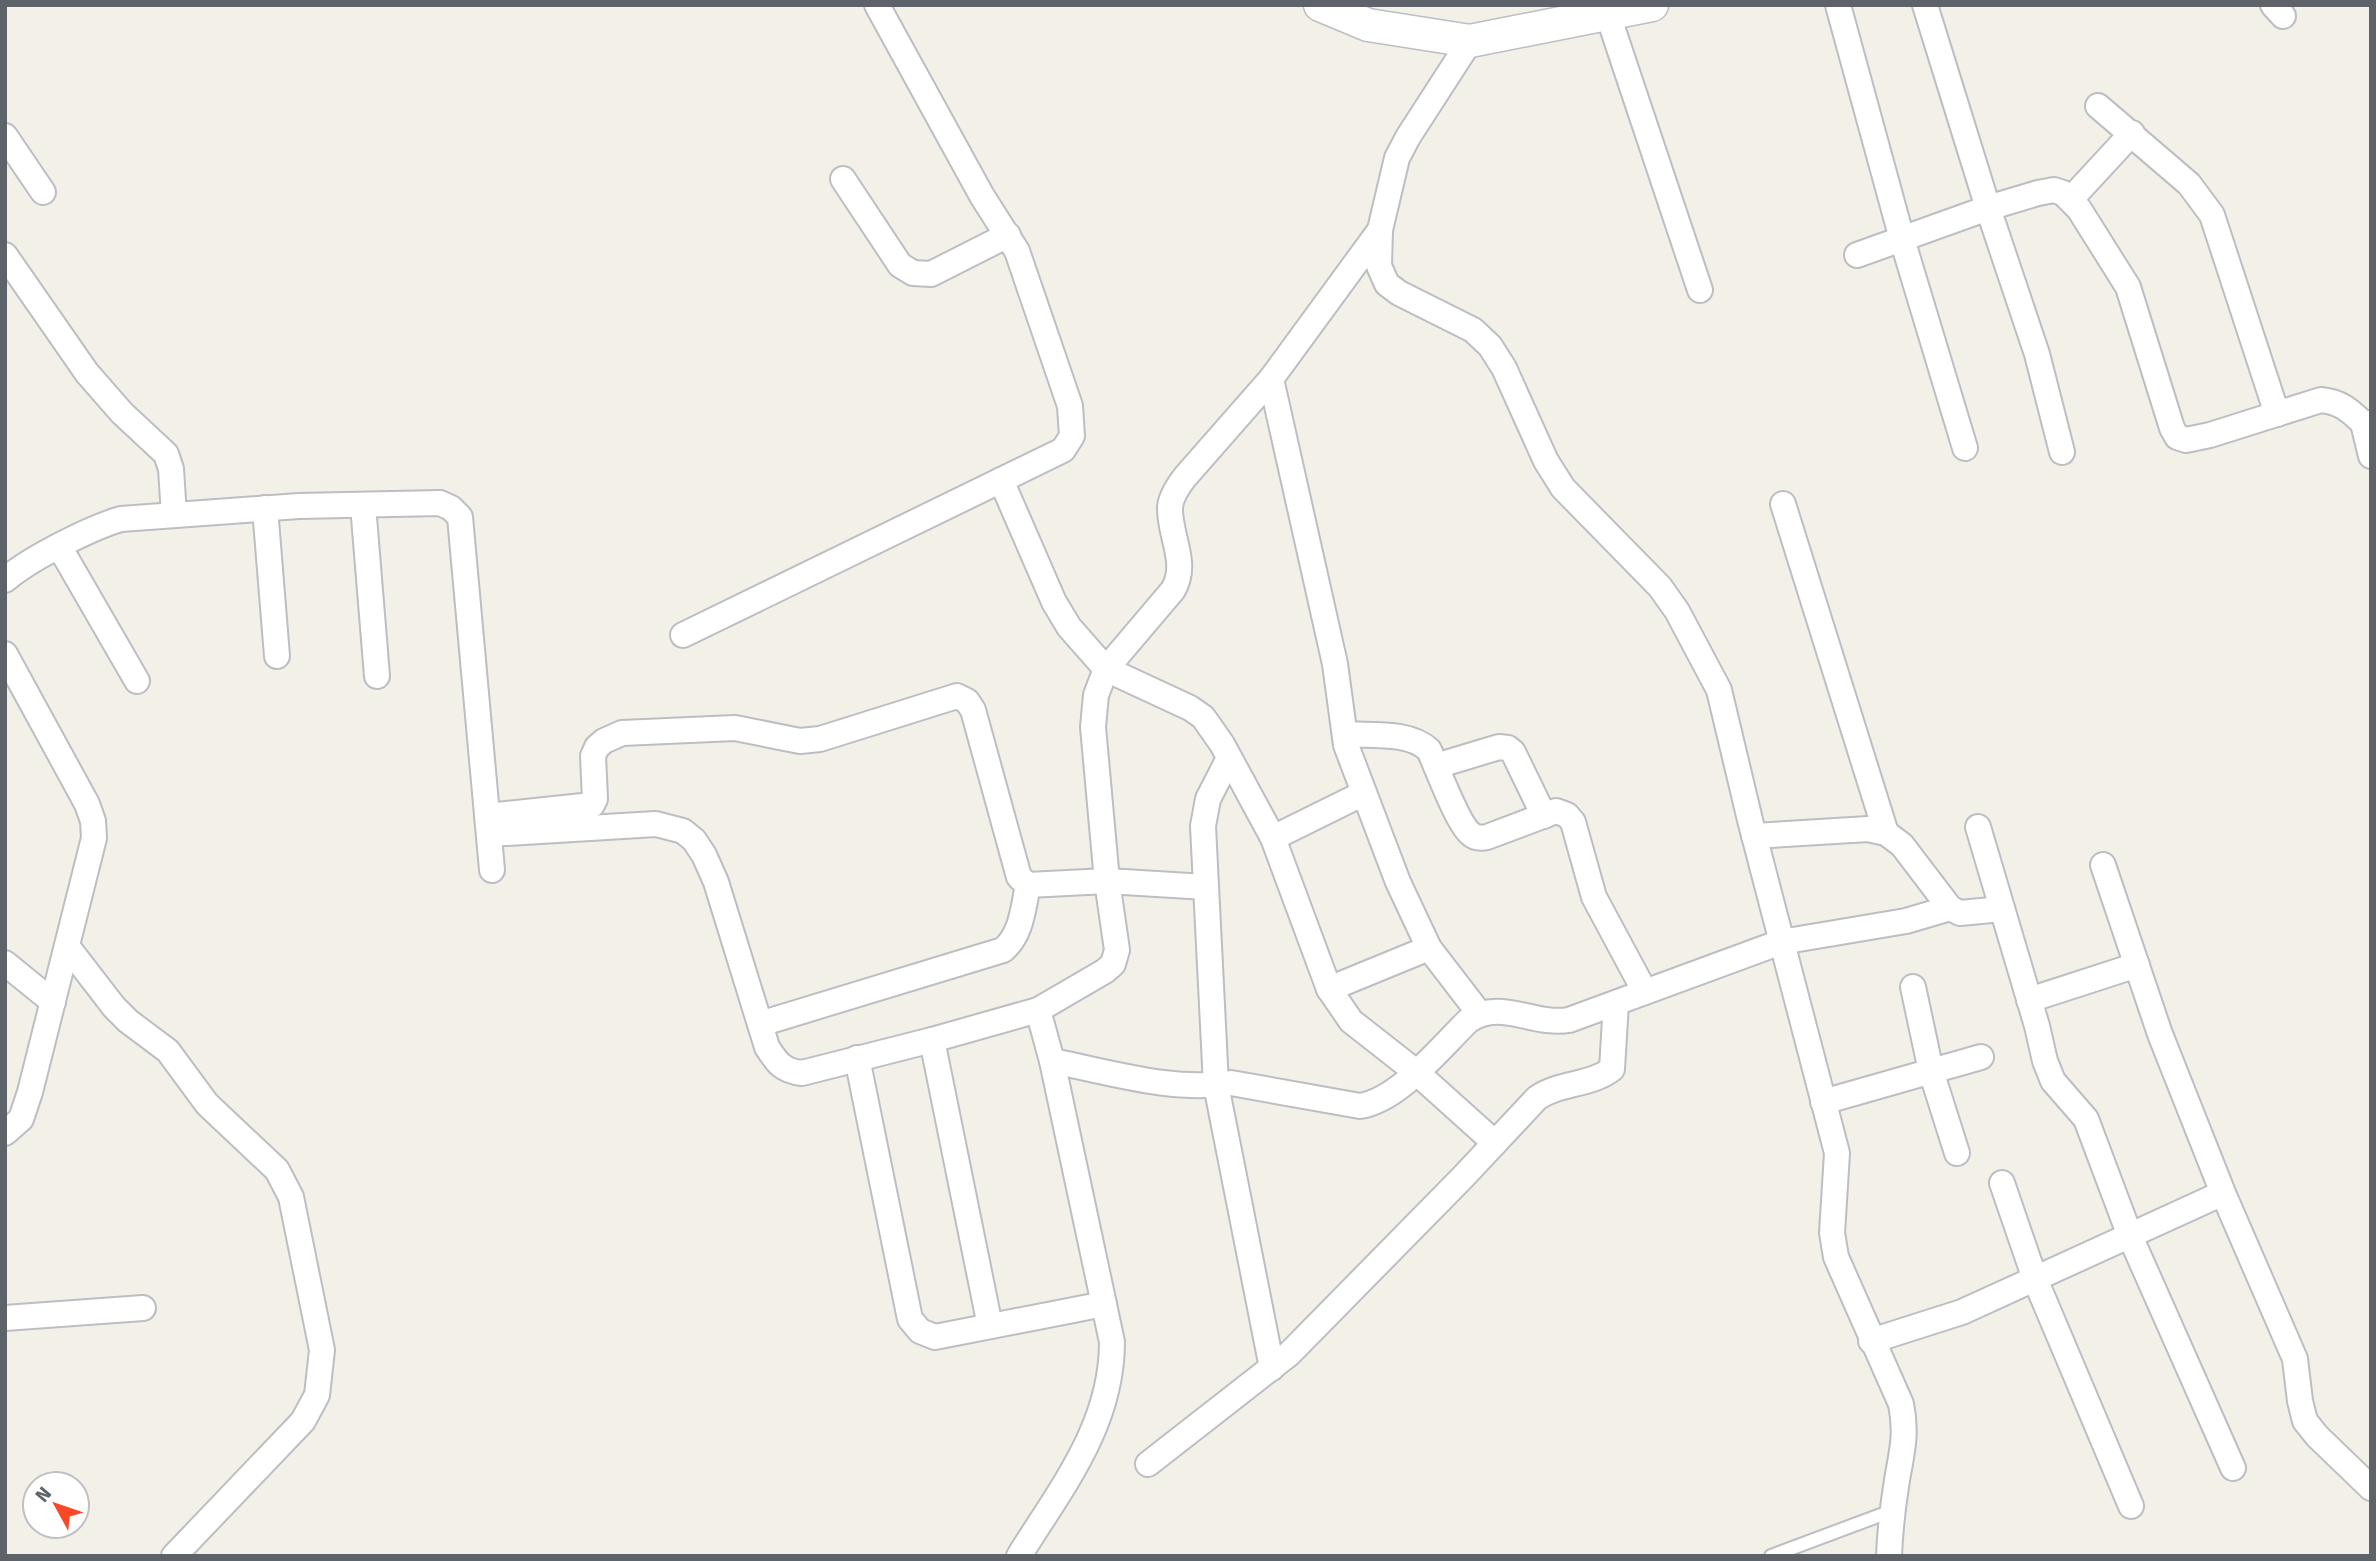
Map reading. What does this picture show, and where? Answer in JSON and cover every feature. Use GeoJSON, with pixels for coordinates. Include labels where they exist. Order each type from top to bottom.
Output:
{"type":"FeatureCollection","features":[{"type":"Feature","properties":{"kind":"street"},"geometry":{"type":"LineString","coordinates":[[683,635],[1063,450],[1072,436],[1070,406],[1017,251],[982,196],[877,5]]}},
{"type":"Feature","properties":{"kind":"street"},"geometry":{"type":"LineString","coordinates":[[1325,6],[1368,25],[1470,41],[1652,5]]}},
{"type":"Feature","properties":{"kind":"street"},"geometry":{"type":"LineString","coordinates":[[1838,5],[1902,239],[1965,448]]}},
{"type":"Feature","properties":{"kind":"street"},"geometry":{"type":"LineString","coordinates":[[1925,5],[2037,354],[2062,452]]}},
{"type":"Feature","properties":{"kind":"street"},"geometry":{"type":"LineString","coordinates":[[1608,15],[1700,290]]}},
{"type":"Feature","properties":{"kind":"street"},"geometry":{"type":"LineString","coordinates":[[1470,41],[1408,137],[1397,159],[1380,230],[1379,266],[1387,284],[1399,293],[1473,330],[1490,346],[1546,461],[1563,488],[1660,587],[1677,611],[1718,691],[1837,1153],[1832,1233],[1836,1257],[1901,1405],[1905,1423],[1905,1445],[1897,1480],[1889,1556]]}},
{"type":"Feature","properties":{"kind":"street"},"geometry":{"type":"LineString","coordinates":[[2098,106],[2189,184],[2212,215],[2277,414]]}},
{"type":"Feature","properties":{"kind":"street"},"geometry":{"type":"LineString","coordinates":[[2071,199],[2132,133]]}},
{"type":"Feature","properties":{"kind":"street"},"geometry":{"type":"LineString","coordinates":[[5,136],[43,192]]}},
{"type":"Feature","properties":{"kind":"street"},"geometry":{"type":"LineString","coordinates":[[843,179],[900,265],[914,274],[931,274],[1008,235]]}},
{"type":"Feature","properties":{"kind":"street"},"geometry":{"type":"LineString","coordinates":[[1857,255],[1988,208],[2054,190],[2071,199],[2128,287],[2177,437],[2186,440],[2210,435],[2321,400],[2346,407],[2367,423],[2371,456]]}},
{"type":"Feature","properties":{"kind":"street"},"geometry":{"type":"LineString","coordinates":[[488,825],[656,824],[683,831],[694,840],[716,882],[767,1047],[779,1065],[789,1072],[802,1073],[1038,1010],[1105,971],[1113,964],[1117,950],[1107,881],[1093,727],[1096,695],[1106,669],[1179,580],[1180,561],[1170,507],[1174,492],[1271,379],[1380,230]]}},
{"type":"Feature","properties":{"kind":"street"},"geometry":{"type":"LineString","coordinates":[[5,255],[87,373],[122,413],[166,454],[172,469],[174,515]]}},
{"type":"Feature","properties":{"kind":"street"},"geometry":{"type":"LineString","coordinates":[[1271,379],[1335,664],[1346,745],[1398,882],[1429,948],[1479,1013]]}},
{"type":"Feature","properties":{"kind":"street"},"geometry":{"type":"LineString","coordinates":[[1001,481],[1054,602],[1069,627],[1106,669],[1190,708],[1203,717],[1273,838],[1329,989],[1351,1021],[1416,1072],[1495,1143]]}},
{"type":"Feature","properties":{"kind":"street"},"geometry":{"type":"LineString","coordinates":[[5,580],[59,546],[100,525],[121,519],[265,508],[440,503],[451,508],[460,517],[492,870]]}},
{"type":"Feature","properties":{"kind":"street"},"geometry":{"type":"LineString","coordinates":[[1783,504],[1886,833]]}},
{"type":"Feature","properties":{"kind":"street"},"geometry":{"type":"LineString","coordinates":[[363,505],[377,676]]}},
{"type":"Feature","properties":{"kind":"street"},"geometry":{"type":"LineString","coordinates":[[265,508],[277,656]]}},
{"type":"Feature","properties":{"kind":"street"},"geometry":{"type":"LineString","coordinates":[[59,546],[137,681]]}},
{"type":"Feature","properties":{"kind":"street"},"geometry":{"type":"LineString","coordinates":[[5,654],[87,804],[93,821],[94,838],[30,1092],[21,1119],[5,1133]]}},
{"type":"Feature","properties":{"kind":"street"},"geometry":{"type":"LineString","coordinates":[[488,825],[592,805],[595,799],[593,756],[604,741],[622,733],[735,728],[800,741],[820,739],[957,696],[967,701],[973,710],[1020,877],[1028,885],[1107,881],[1206,887]]}},
{"type":"Feature","properties":{"kind":"street"},"geometry":{"type":"LineString","coordinates":[[1345,734],[1404,738],[1422,743],[1429,750],[1470,834],[1487,838],[1556,811],[1567,815],[1573,822],[1594,897],[1645,992]]}},
{"type":"Feature","properties":{"kind":"street"},"geometry":{"type":"LineString","coordinates":[[1436,766],[1499,747],[1508,748],[1513,752],[1544,816]]}},
{"type":"Feature","properties":{"kind":"street"},"geometry":{"type":"LineString","coordinates":[[1229,758],[1204,812],[1216,1085],[1272,1368]]}},
{"type":"Feature","properties":{"kind":"street"},"geometry":{"type":"LineString","coordinates":[[1273,838],[1364,793]]}},
{"type":"Feature","properties":{"kind":"street"},"geometry":{"type":"LineString","coordinates":[[1978,827],[2045,1061],[2053,1081],[2086,1119],[2130,1236],[2233,1468]]}},
{"type":"Feature","properties":{"kind":"street"},"geometry":{"type":"LineString","coordinates":[[1754,836],[1868,829],[1886,833],[1902,845],[1950,908],[1960,913],[2002,909]]}},
{"type":"Feature","properties":{"kind":"street"},"geometry":{"type":"LineString","coordinates":[[2104,865],[2160,1034],[2223,1193],[2295,1359],[2305,1421],[2316,1436],[2371,1488]]}},
{"type":"Feature","properties":{"kind":"street"},"geometry":{"type":"LineString","coordinates":[[760,1024],[1003,950],[1012,942],[1018,929],[1028,885]]}},
{"type":"Feature","properties":{"kind":"street"},"geometry":{"type":"LineString","coordinates":[[1052,1061],[1170,1084],[1240,1084],[1360,1106],[1374,1104],[1395,1092],[1479,1013],[1491,1010],[1557,1022],[1569,1020],[1781,942],[1906,921],[1950,908]]}},
{"type":"Feature","properties":{"kind":"street"},"geometry":{"type":"LineString","coordinates":[[67,946],[114,1007],[168,1051],[206,1104],[277,1170],[291,1197],[322,1350],[317,1395],[303,1421],[174,1556]]}},
{"type":"Feature","properties":{"kind":"street"},"geometry":{"type":"LineString","coordinates":[[1329,989],[1429,948]]}},
{"type":"Feature","properties":{"kind":"street"},"geometry":{"type":"LineString","coordinates":[[5,963],[53,1002]]}},
{"type":"Feature","properties":{"kind":"street"},"geometry":{"type":"LineString","coordinates":[[2029,1000],[2137,965]]}},
{"type":"Feature","properties":{"kind":"street"},"geometry":{"type":"LineString","coordinates":[[1913,988],[1931,1071],[1957,1153]]}},
{"type":"Feature","properties":{"kind":"street"},"geometry":{"type":"LineString","coordinates":[[1148,1464],[1289,1354],[1537,1098],[1548,1090],[1601,1077],[1612,1069],[1616,1003]]}},
{"type":"Feature","properties":{"kind":"street"},"geometry":{"type":"LineString","coordinates":[[1019,1556],[1090,1440],[1112,1370],[1112,1342],[1052,1061],[1038,1010]]}},
{"type":"Feature","properties":{"kind":"street"},"geometry":{"type":"LineString","coordinates":[[932,1040],[990,1326]]}},
{"type":"Feature","properties":{"kind":"street"},"geometry":{"type":"LineString","coordinates":[[857,1058],[910,1320],[920,1331],[935,1336],[1104,1304]]}},
{"type":"Feature","properties":{"kind":"street"},"geometry":{"type":"LineString","coordinates":[[1823,1102],[1981,1058]]}},
{"type":"Feature","properties":{"kind":"street"},"geometry":{"type":"LineString","coordinates":[[2002,1183],[2035,1279],[2131,1506]]}},
{"type":"Feature","properties":{"kind":"street"},"geometry":{"type":"LineString","coordinates":[[1871,1341],[1962,1312],[2223,1193]]}},
{"type":"Feature","properties":{"kind":"street"},"geometry":{"type":"LineString","coordinates":[[5,1318],[143,1308]]}},
{"type":"Feature","properties":{"kind":"lane"},"geometry":{"type":"LineString","coordinates":[[1771,1556],[1894,1510]]}}]}
